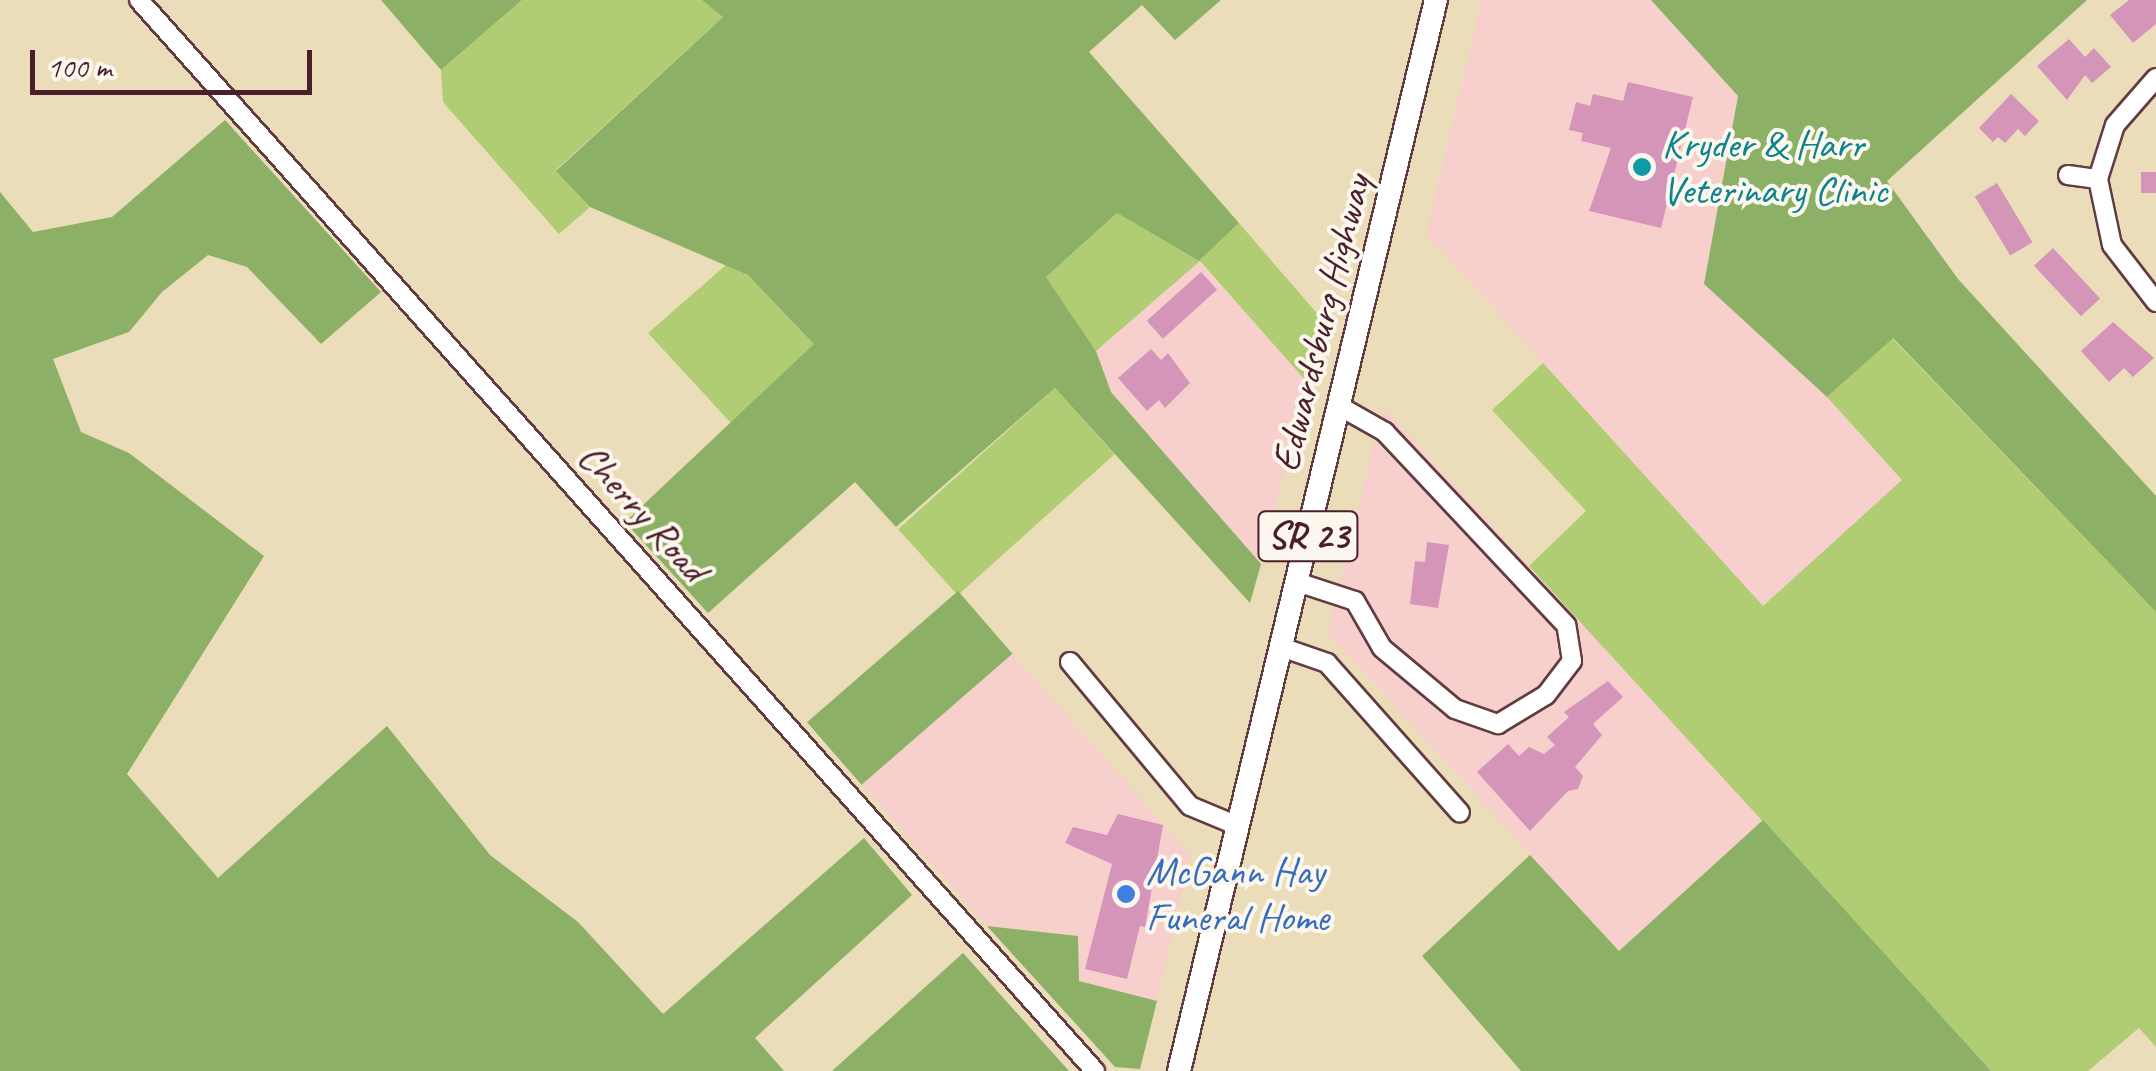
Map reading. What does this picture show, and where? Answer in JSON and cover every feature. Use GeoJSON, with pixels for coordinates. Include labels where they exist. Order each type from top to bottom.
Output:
{"type":"FeatureCollection","features":[{"type":"Feature","properties":{"kind":"main road","name":"Edwardsburg Highway"},"geometry":{"type":"LineString","coordinates":[[1179,1071],[1436,0]]}},
{"type":"Feature","properties":{"kind":"street","name":"Cherry Road"},"geometry":{"type":"LineString","coordinates":[[139,0],[1095,1071]]}},
{"type":"Feature","properties":{"kind":"street"},"geometry":{"type":"LineString","coordinates":[[2156,78],[2115,125],[2098,179],[2112,245],[2156,302]]}},
{"type":"Feature","properties":{"kind":"street"},"geometry":{"type":"LineString","coordinates":[[2068,175],[2098,179]]}},
{"type":"Feature","properties":{"kind":"street"},"geometry":{"type":"LineString","coordinates":[[1297,582],[1354,601],[1382,648],[1455,709],[1498,724],[1546,695],[1572,661],[1566,626],[1385,432],[1339,406]]}},
{"type":"Feature","properties":{"kind":"street"},"geometry":{"type":"LineString","coordinates":[[1281,647],[1328,663],[1460,813]]}},
{"type":"Feature","properties":{"kind":"street"},"geometry":{"type":"LineString","coordinates":[[1070,662],[1190,806],[1238,826]]}},
{"type":"Feature","properties":{"kind":"shaded area"},"geometry":{"type":"Polygon","coordinates":[[[1482,0],[1651,0],[1738,96],[1704,284],[1827,397],[1902,480],[1763,606],[1426,233],[1482,0]]]}},
{"type":"Feature","properties":{"kind":"shaded area"},"geometry":{"type":"Polygon","coordinates":[[[1199,261],[1307,382],[1261,564],[1111,392],[1096,351],[1199,261]]]}},
{"type":"Feature","properties":{"kind":"shaded area"},"geometry":{"type":"Polygon","coordinates":[[[1383,407],[1763,820],[1619,951],[1327,632],[1383,407]]]}},
{"type":"Feature","properties":{"kind":"shaded area"},"geometry":{"type":"Polygon","coordinates":[[[1012,654],[1191,855],[1157,1001],[1079,981],[1077,936],[987,926],[862,785],[1012,654]]]}},
{"type":"Feature","properties":{"kind":"green space"},"geometry":{"type":"Polygon","coordinates":[[[381,0],[522,0],[441,70],[381,0]]]}},
{"type":"Feature","properties":{"kind":"green space"},"geometry":{"type":"Polygon","coordinates":[[[522,0],[702,0],[724,16],[556,170],[590,207],[559,234],[443,102],[441,70],[522,0]]]}},
{"type":"Feature","properties":{"kind":"green space"},"geometry":{"type":"Polygon","coordinates":[[[702,0],[1221,0],[1175,40],[1142,5],[1089,52],[1239,223],[1199,261],[1117,213],[1046,277],[1096,351],[1111,392],[1261,564],[1250,603],[1055,388],[896,527],[855,482],[708,613],[625,522],[814,344],[748,275],[590,207],[556,171],[723,17],[702,0]]]}},
{"type":"Feature","properties":{"kind":"green space"},"geometry":{"type":"Polygon","coordinates":[[[1651,0],[2087,0],[1887,181],[1958,279],[2156,496],[2156,612],[1893,338],[1827,397],[1704,284],[1738,96],[1651,0]]]}},
{"type":"Feature","properties":{"kind":"green space"},"geometry":{"type":"Polygon","coordinates":[[[225,120],[381,292],[321,344],[247,267],[208,255],[162,292],[129,332],[53,359],[81,432],[129,453],[264,556],[127,774],[218,878],[387,726],[490,855],[578,922],[663,1014],[864,838],[912,895],[755,1038],[784,1071],[0,1071],[0,192],[33,232],[112,217],[225,120]]]}},
{"type":"Feature","properties":{"kind":"green space"},"geometry":{"type":"Polygon","coordinates":[[[1117,213],[1199,261],[1239,223],[1321,318],[1307,382],[1200,261],[1096,351],[1046,277],[1117,213]]]}},
{"type":"Feature","properties":{"kind":"green space"},"geometry":{"type":"Polygon","coordinates":[[[726,265],[748,275],[815,344],[731,423],[648,333],[726,265]]]}},
{"type":"Feature","properties":{"kind":"green space"},"geometry":{"type":"Polygon","coordinates":[[[1892,338],[2156,612],[2156,1047],[2139,1028],[2088,1071],[1991,1071],[1529,566],[1586,511],[1492,410],[1543,363],[1763,606],[1902,480],[1827,397],[1892,338]]]}},
{"type":"Feature","properties":{"kind":"green space"},"geometry":{"type":"Polygon","coordinates":[[[1055,388],[1115,454],[958,595],[898,529],[1055,388]]]}},
{"type":"Feature","properties":{"kind":"green space"},"geometry":{"type":"Polygon","coordinates":[[[958,591],[1012,654],[862,785],[807,722],[958,591]]]}},
{"type":"Feature","properties":{"kind":"green space"},"geometry":{"type":"Polygon","coordinates":[[[1763,820],[1991,1071],[1521,1071],[1422,956],[1530,855],[1619,951],[1763,820]]]}},
{"type":"Feature","properties":{"kind":"green space"},"geometry":{"type":"Polygon","coordinates":[[[987,926],[1078,936],[1079,981],[1157,1001],[1140,1069],[1115,1067],[987,926]]]}},
{"type":"Feature","properties":{"kind":"green space"},"geometry":{"type":"Polygon","coordinates":[[[963,953],[1069,1071],[832,1071],[963,953]]]}},
{"type":"Feature","properties":{"kind":"building"},"geometry":{"type":"Polygon","coordinates":[[[2129,0],[2156,0],[2156,24],[2133,43],[2110,15],[2129,0]]]}},
{"type":"Feature","properties":{"kind":"building"},"geometry":{"type":"Polygon","coordinates":[[[2069,39],[2085,57],[2094,48],[2111,67],[2092,83],[2085,75],[2067,100],[2037,66],[2069,39]]]}},
{"type":"Feature","properties":{"kind":"building","name":"Kryder & Harr Veterinary Clinic"},"geometry":{"type":"Polygon","coordinates":[[[1628,82],[1693,97],[1661,228],[1589,211],[1611,148],[1581,141],[1583,133],[1569,130],[1576,102],[1590,106],[1593,94],[1623,101],[1628,82]]]}},
{"type":"Feature","properties":{"kind":"building"},"geometry":{"type":"Polygon","coordinates":[[[2011,94],[2039,121],[2025,136],[2018,129],[2005,143],[1998,137],[1993,142],[1979,128],[2011,94]]]}},
{"type":"Feature","properties":{"kind":"building"},"geometry":{"type":"Polygon","coordinates":[[[2141,172],[2156,172],[2156,193],[2141,193],[2141,172]]]}},
{"type":"Feature","properties":{"kind":"building"},"geometry":{"type":"Polygon","coordinates":[[[1997,183],[2033,242],[2010,256],[1975,196],[1997,183]]]}},
{"type":"Feature","properties":{"kind":"building"},"geometry":{"type":"Polygon","coordinates":[[[2053,248],[2100,298],[2081,316],[2034,266],[2053,248]]]}},
{"type":"Feature","properties":{"kind":"building"},"geometry":{"type":"Polygon","coordinates":[[[1201,272],[1217,290],[1163,339],[1147,321],[1201,272]]]}},
{"type":"Feature","properties":{"kind":"building"},"geometry":{"type":"Polygon","coordinates":[[[2113,322],[2154,358],[2133,377],[2124,368],[2109,382],[2081,351],[2113,322]]]}},
{"type":"Feature","properties":{"kind":"building"},"geometry":{"type":"Polygon","coordinates":[[[1151,349],[1161,360],[1168,353],[1190,383],[1165,408],[1159,400],[1147,411],[1118,378],[1151,349]]]}},
{"type":"Feature","properties":{"kind":"building"},"geometry":{"type":"Polygon","coordinates":[[[1427,542],[1449,545],[1438,608],[1410,604],[1415,561],[1425,562],[1427,542]]]}},
{"type":"Feature","properties":{"kind":"building"},"geometry":{"type":"Polygon","coordinates":[[[1608,681],[1623,697],[1593,724],[1602,735],[1575,767],[1583,776],[1578,789],[1568,791],[1530,831],[1477,772],[1508,744],[1519,756],[1529,747],[1544,754],[1555,745],[1547,737],[1569,717],[1564,712],[1608,681]]]}},
{"type":"Feature","properties":{"kind":"building","name":"McGann Hay Funeral Home"},"geometry":{"type":"Polygon","coordinates":[[[1118,814],[1163,825],[1145,927],[1140,926],[1127,979],[1085,969],[1112,864],[1065,843],[1073,827],[1107,835],[1118,814]]]}},
{"type":"Feature","properties":{"kind":"place","name":"Kryder & Harr Veterinary Clinic"},"geometry":{"type":"Point","coordinates":[1642,167]}},
{"type":"Feature","properties":{"kind":"place","name":"McGann Hay Funeral Home"},"geometry":{"type":"Point","coordinates":[1126,894]}}]}
